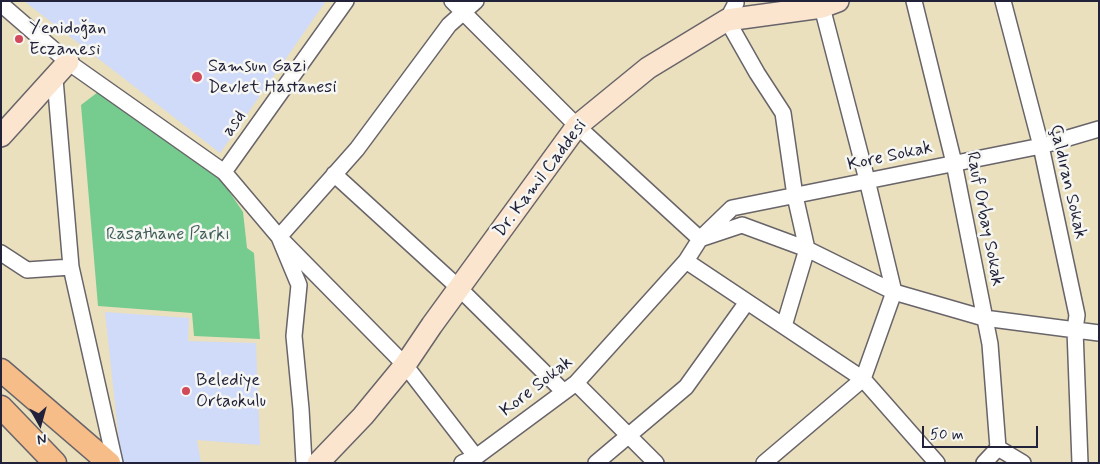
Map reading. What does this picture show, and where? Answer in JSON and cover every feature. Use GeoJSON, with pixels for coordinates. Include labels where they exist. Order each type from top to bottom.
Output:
{"type":"FeatureCollection","features":[{"type":"Feature","properties":{"kind":"main road","name":"Dr. Kamil Caddesi"},"geometry":{"type":"LineString","coordinates":[[318,463],[363,416],[405,365],[576,126],[648,68],[731,11],[830,4]]}},
{"type":"Feature","properties":{"kind":"main road"},"geometry":{"type":"LineString","coordinates":[[1,136],[61,71]]}},
{"type":"Feature","properties":{"kind":"main road"},"geometry":{"type":"LineString","coordinates":[[1,370],[109,463]]}},
{"type":"Feature","properties":{"kind":"main road"},"geometry":{"type":"LineString","coordinates":[[1,407],[55,463]]}},
{"type":"Feature","properties":{"kind":"street","name":"asd"},"geometry":{"type":"LineString","coordinates":[[224,172],[346,1]]}},
{"type":"Feature","properties":{"kind":"street"},"geometry":{"type":"LineString","coordinates":[[452,1],[576,126],[700,239],[742,225],[807,249],[894,292],[984,318],[1099,333]]}},
{"type":"Feature","properties":{"kind":"street"},"geometry":{"type":"LineString","coordinates":[[279,237],[357,149],[449,25],[476,1]]}},
{"type":"Feature","properties":{"kind":"street","name":"Rauf Orbay Sokak"},"geometry":{"type":"LineString","coordinates":[[914,1],[954,163],[990,344],[998,448]]}},
{"type":"Feature","properties":{"kind":"street","name":"Çaldıran Sokak"},"geometry":{"type":"LineString","coordinates":[[1003,1],[1041,146],[1077,315],[1075,330],[1080,463]]}},
{"type":"Feature","properties":{"kind":"street"},"geometry":{"type":"LineString","coordinates":[[1,4],[61,71],[224,172],[279,237],[405,365],[476,457]]}},
{"type":"Feature","properties":{"kind":"street"},"geometry":{"type":"LineString","coordinates":[[764,463],[863,379],[894,292],[830,4]]}},
{"type":"Feature","properties":{"kind":"street"},"geometry":{"type":"LineString","coordinates":[[731,11],[757,73],[783,113],[795,196],[807,249],[784,326]]}},
{"type":"Feature","properties":{"kind":"street"},"geometry":{"type":"LineString","coordinates":[[61,71],[71,267],[116,463]]}},
{"type":"Feature","properties":{"kind":"street","name":"Kore Sokak"},"geometry":{"type":"LineString","coordinates":[[462,463],[476,457],[570,388],[686,261],[700,239],[732,208],[1041,146],[1099,129]]}},
{"type":"Feature","properties":{"kind":"street"},"geometry":{"type":"LineString","coordinates":[[334,174],[570,388],[629,435],[656,463]]}},
{"type":"Feature","properties":{"kind":"street"},"geometry":{"type":"LineString","coordinates":[[279,237],[299,285],[294,336],[304,463]]}},
{"type":"Feature","properties":{"kind":"street"},"geometry":{"type":"LineString","coordinates":[[1,253],[27,270],[71,267]]}},
{"type":"Feature","properties":{"kind":"street"},"geometry":{"type":"LineString","coordinates":[[686,261],[863,379],[937,463]]}},
{"type":"Feature","properties":{"kind":"street"},"geometry":{"type":"LineString","coordinates":[[596,463],[686,387],[747,302]]}},
{"type":"Feature","properties":{"kind":"street"},"geometry":{"type":"LineString","coordinates":[[984,463],[998,448],[1023,463]]}},
{"type":"Feature","properties":{"kind":"shaded area","name":"Samsun Gazi Devlet Hastanesi"},"geometry":{"type":"Polygon","coordinates":[[[24,1],[326,1],[220,153],[24,1]]]}},
{"type":"Feature","properties":{"kind":"shaded area","name":"Belediye Ortaokulu"},"geometry":{"type":"Polygon","coordinates":[[[105,312],[189,318],[188,341],[256,343],[260,445],[197,440],[201,463],[126,463],[121,459],[105,312]]]}},
{"type":"Feature","properties":{"kind":"green space","name":"Rasathane Parkı"},"geometry":{"type":"Polygon","coordinates":[[[98,92],[222,181],[243,212],[247,248],[254,253],[260,339],[194,336],[192,313],[98,306],[81,105],[98,92]]]}},
{"type":"Feature","properties":{"kind":"place","name":"Yenidoğan Eczanesi"},"geometry":{"type":"Point","coordinates":[19,39]}},
{"type":"Feature","properties":{"kind":"place","name":"Samsun Gazi Devlet Hastanesi"},"geometry":{"type":"Point","coordinates":[197,77]}},
{"type":"Feature","properties":{"kind":"place","name":"Belediye Ortaokulu"},"geometry":{"type":"Point","coordinates":[186,391]}}]}
